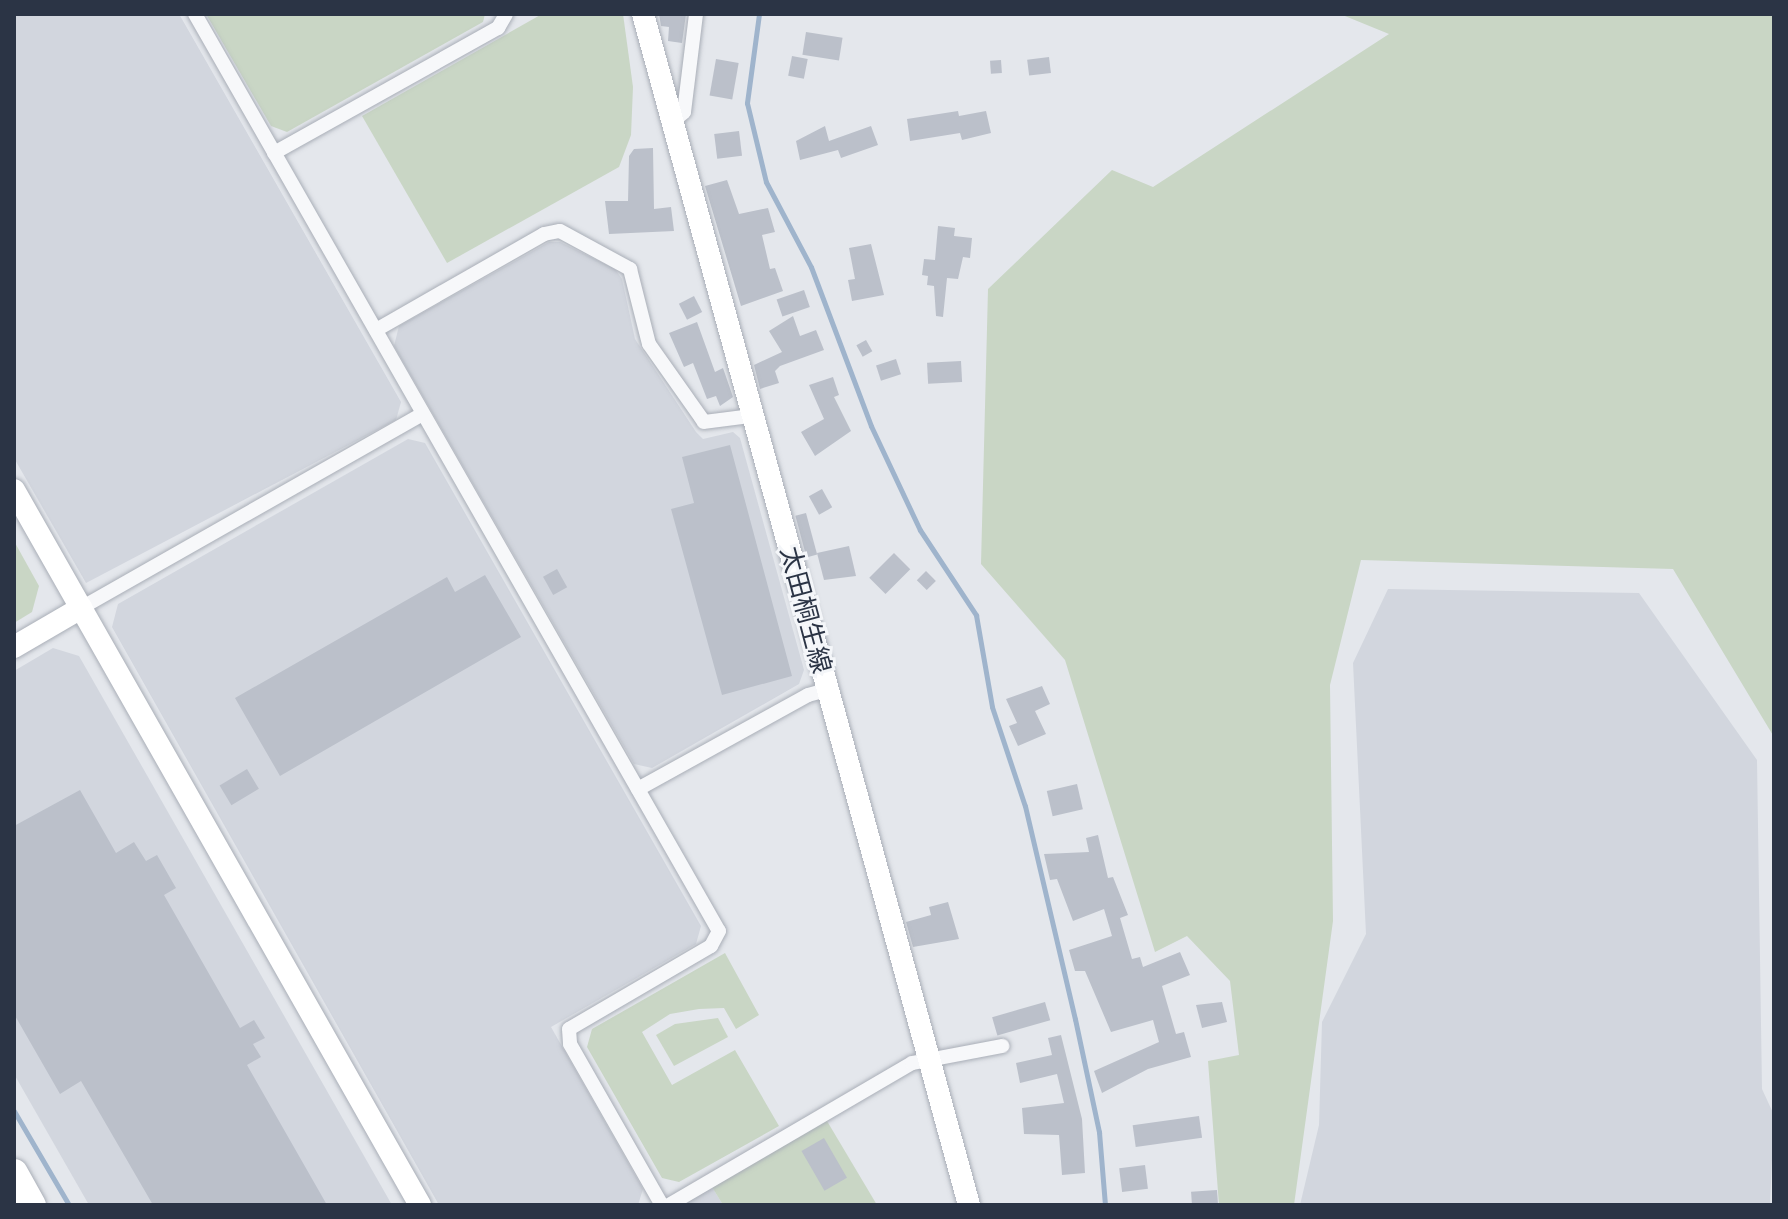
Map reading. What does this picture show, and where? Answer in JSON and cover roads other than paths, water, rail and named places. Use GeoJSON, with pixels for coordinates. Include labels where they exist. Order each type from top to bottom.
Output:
{"type":"FeatureCollection","features":[{"type":"Feature","properties":{"kind":"highway"},"geometry":{"type":"LineString","coordinates":[[14,1173],[32,1205]]}},
{"type":"Feature","properties":{"kind":"street"},"geometry":{"type":"LineString","coordinates":[[195,14],[638,789],[718,937],[711,946],[572,1025],[568,1033],[662,1205]]}},
{"type":"Feature","properties":{"kind":"street"},"geometry":{"type":"LineString","coordinates":[[274,153],[498,28],[506,14]]}},
{"type":"Feature","properties":{"kind":"street","name":"太田桐生線"},"geometry":{"type":"LineString","coordinates":[[643,14],[969,1205]]}},
{"type":"Feature","properties":{"kind":"street"},"geometry":{"type":"LineString","coordinates":[[671,123],[684,112],[696,14]]}},
{"type":"Feature","properties":{"kind":"street"},"geometry":{"type":"LineString","coordinates":[[376,330],[544,234],[560,231],[630,269],[649,344],[704,422],[751,416]]}},
{"type":"Feature","properties":{"kind":"street"},"geometry":{"type":"LineString","coordinates":[[14,647],[423,414]]}},
{"type":"Feature","properties":{"kind":"street"},"geometry":{"type":"LineString","coordinates":[[14,490],[76,611],[310,1038],[411,1205]]}},
{"type":"Feature","properties":{"kind":"street"},"geometry":{"type":"LineString","coordinates":[[14,519],[76,611],[420,1205]]}},
{"type":"Feature","properties":{"kind":"street"},"geometry":{"type":"LineString","coordinates":[[638,789],[808,695],[827,690]]}},
{"type":"Feature","properties":{"kind":"street"},"geometry":{"type":"LineString","coordinates":[[669,1205],[927,1060],[1002,1046]]}},
{"type":"Feature","properties":{"kind":"waterway"},"geometry":{"type":"LineString","coordinates":[[759,14],[747,103],[766,182],[811,267],[871,426],[920,530],[976,615],[992,707],[1025,806],[1075,1019],[1099,1132],[1105,1205]]}},
{"type":"Feature","properties":{"kind":"waterway"},"geometry":{"type":"LineString","coordinates":[[14,1111],[69,1205]]}}]}
